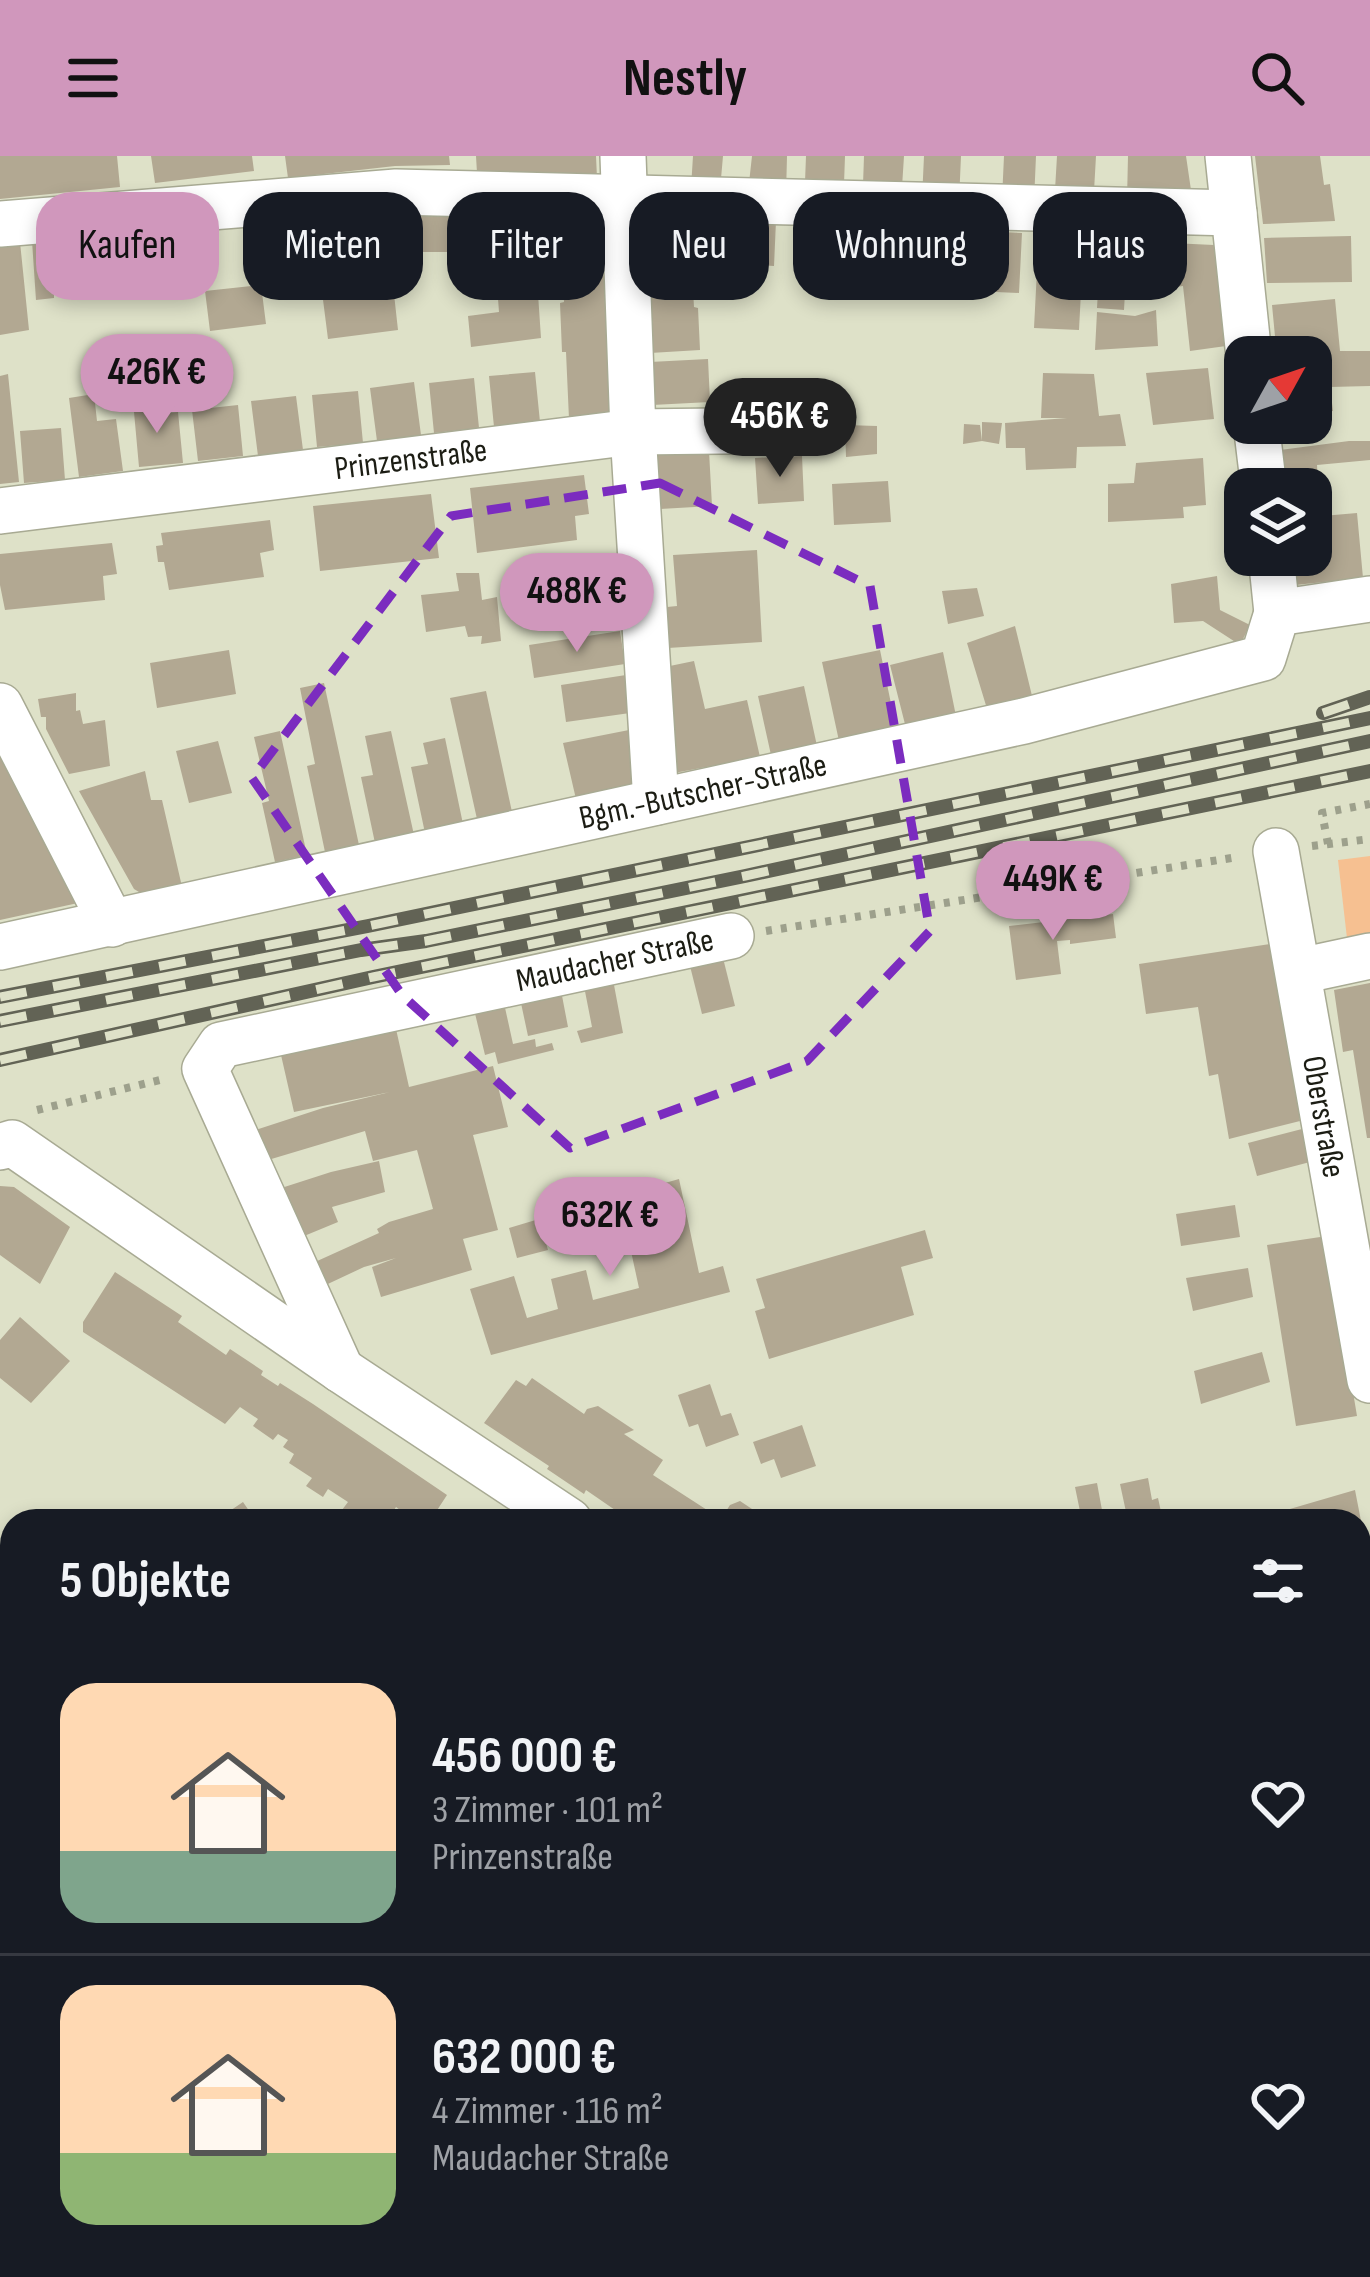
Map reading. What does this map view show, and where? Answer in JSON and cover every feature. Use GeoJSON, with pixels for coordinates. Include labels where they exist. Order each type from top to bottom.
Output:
{"type":"FeatureCollection","features":[{"type":"Feature","properties":{"kind":"street"},"geometry":{"type":"LineString","coordinates":[[1228,156],[1247,336]]}},
{"type":"Feature","properties":{"kind":"street"},"geometry":{"type":"LineString","coordinates":[[0,224],[624,176],[1234,213]]}},
{"type":"Feature","properties":{"kind":"street"},"geometry":{"type":"LineString","coordinates":[[624,176],[633,432],[656,802]]}},
{"type":"Feature","properties":{"kind":"street","name":"Prinzenstraße"},"geometry":{"type":"LineString","coordinates":[[0,511],[633,432],[820,430]]}},
{"type":"Feature","properties":{"kind":"street"},"geometry":{"type":"LineString","coordinates":[[1273,576],[1277,613],[1370,599]]}},
{"type":"Feature","properties":{"kind":"street","name":"Bgm.-Butscher-Straße"},"geometry":{"type":"LineString","coordinates":[[0,947],[1024,721],[1263,658],[1277,613]]}},
{"type":"Feature","properties":{"kind":"street"},"geometry":{"type":"LineString","coordinates":[[0,706],[112,924]]}},
{"type":"Feature","properties":{"kind":"street","name":"Oberstraße"},"geometry":{"type":"LineString","coordinates":[[1276,851],[1370,1381]]}},
{"type":"Feature","properties":{"kind":"street","name":"Maudacher Straße"},"geometry":{"type":"LineString","coordinates":[[205,1069],[220,1045],[731,936]]}},
{"type":"Feature","properties":{"kind":"street"},"geometry":{"type":"LineString","coordinates":[[1300,971],[1370,956]]}},
{"type":"Feature","properties":{"kind":"street"},"geometry":{"type":"LineString","coordinates":[[205,1069],[341,1370]]}},
{"type":"Feature","properties":{"kind":"street"},"geometry":{"type":"LineString","coordinates":[[11,1130],[11,1142],[542,1509]]}},
{"type":"Feature","properties":{"kind":"path"},"geometry":{"type":"LineString","coordinates":[[1328,844],[1322,813],[1370,804]]}},
{"type":"Feature","properties":{"kind":"path","name":"Maudacher Straße"},"geometry":{"type":"LineString","coordinates":[[731,936],[1370,839]]}},
{"type":"Feature","properties":{"kind":"path"},"geometry":{"type":"LineString","coordinates":[[11,1130],[205,1069]]}},
{"type":"Feature","properties":{"kind":"highlighted area"},"geometry":{"type":"Polygon","coordinates":[[[660,483],[870,586],[930,931],[807,1061],[570,1148],[402,995],[252,778],[451,516],[660,483]]]}},
{"type":"Feature","properties":{"kind":"shaded area"},"geometry":{"type":"Polygon","coordinates":[[[1370,856],[1370,942],[1348,947],[1338,860],[1370,856]]]}},
{"type":"Feature","properties":{"kind":"building"},"geometry":{"type":"Polygon","coordinates":[[[0,156],[117,156],[120,187],[0,199],[0,156]]]}},
{"type":"Feature","properties":{"kind":"building"},"geometry":{"type":"Polygon","coordinates":[[[151,156],[252,156],[254,171],[155,183],[151,156]]]}},
{"type":"Feature","properties":{"kind":"building"},"geometry":{"type":"Polygon","coordinates":[[[285,156],[449,156],[450,165],[288,178],[285,156]]]}},
{"type":"Feature","properties":{"kind":"building"},"geometry":{"type":"Polygon","coordinates":[[[476,156],[596,156],[597,178],[477,173],[476,156]]]}},
{"type":"Feature","properties":{"kind":"building"},"geometry":{"type":"Polygon","coordinates":[[[693,156],[723,156],[720,190],[691,188],[693,156]]]}},
{"type":"Feature","properties":{"kind":"building"},"geometry":{"type":"Polygon","coordinates":[[[752,156],[787,156],[786,195],[748,192],[752,156]]]}},
{"type":"Feature","properties":{"kind":"building"},"geometry":{"type":"Polygon","coordinates":[[[806,156],[845,156],[844,184],[805,182],[806,156]]]}},
{"type":"Feature","properties":{"kind":"building"},"geometry":{"type":"Polygon","coordinates":[[[864,156],[904,156],[902,187],[863,185],[864,156]]]}},
{"type":"Feature","properties":{"kind":"building"},"geometry":{"type":"Polygon","coordinates":[[[924,156],[961,156],[959,192],[922,192],[924,156]]]}},
{"type":"Feature","properties":{"kind":"building"},"geometry":{"type":"Polygon","coordinates":[[[1004,156],[1036,156],[1033,201],[1009,199],[1009,192],[1002,192],[1004,156]]]}},
{"type":"Feature","properties":{"kind":"building"},"geometry":{"type":"Polygon","coordinates":[[[1057,156],[1096,156],[1094,191],[1055,190],[1057,156]]]}},
{"type":"Feature","properties":{"kind":"building"},"geometry":{"type":"Polygon","coordinates":[[[1128,156],[1186,156],[1192,197],[1187,197],[1187,192],[1127,192],[1128,156]]]}},
{"type":"Feature","properties":{"kind":"building"},"geometry":{"type":"Polygon","coordinates":[[[1255,156],[1320,156],[1335,221],[1263,224],[1255,156]]]}},
{"type":"Feature","properties":{"kind":"building"},"geometry":{"type":"Polygon","coordinates":[[[423,215],[447,216],[447,252],[423,252],[423,215]]]}},
{"type":"Feature","properties":{"kind":"building"},"geometry":{"type":"Polygon","coordinates":[[[769,221],[776,221],[774,266],[769,266],[769,221]]]}},
{"type":"Feature","properties":{"kind":"building"},"geometry":{"type":"Polygon","coordinates":[[[1009,232],[1022,233],[1019,293],[1009,293],[1009,232]]]}},
{"type":"Feature","properties":{"kind":"building"},"geometry":{"type":"Polygon","coordinates":[[[1351,236],[1352,282],[1267,283],[1264,238],[1351,236]]]}},
{"type":"Feature","properties":{"kind":"building"},"geometry":{"type":"Polygon","coordinates":[[[32,241],[36,241],[36,300],[32,241]]]}},
{"type":"Feature","properties":{"kind":"building"},"geometry":{"type":"Polygon","coordinates":[[[20,242],[29,330],[0,335],[0,244],[20,242]]]}},
{"type":"Feature","properties":{"kind":"building"},"geometry":{"type":"Polygon","coordinates":[[[1187,244],[1214,245],[1224,346],[1190,351],[1185,300],[1187,244]]]}},
{"type":"Feature","properties":{"kind":"building"},"geometry":{"type":"Polygon","coordinates":[[[243,287],[243,300],[263,300],[266,324],[210,331],[206,300],[219,300],[219,290],[243,287]]]}},
{"type":"Feature","properties":{"kind":"building"},"geometry":{"type":"Polygon","coordinates":[[[605,299],[610,417],[569,419],[566,352],[562,352],[560,303],[605,299]]]}},
{"type":"Feature","properties":{"kind":"building"},"geometry":{"type":"Polygon","coordinates":[[[1335,299],[1340,351],[1370,351],[1370,386],[1332,387],[1332,336],[1275,336],[1272,305],[1335,299]]]}},
{"type":"Feature","properties":{"kind":"building"},"geometry":{"type":"Polygon","coordinates":[[[323,300],[395,300],[398,330],[328,339],[323,300]]]}},
{"type":"Feature","properties":{"kind":"building"},"geometry":{"type":"Polygon","coordinates":[[[498,300],[538,300],[541,338],[471,347],[468,316],[499,312],[498,300]]]}},
{"type":"Feature","properties":{"kind":"building"},"geometry":{"type":"Polygon","coordinates":[[[647,300],[694,300],[700,350],[650,353],[647,300]]]}},
{"type":"Feature","properties":{"kind":"building"},"geometry":{"type":"Polygon","coordinates":[[[1035,300],[1081,300],[1079,330],[1034,328],[1035,300]]]}},
{"type":"Feature","properties":{"kind":"building"},"geometry":{"type":"Polygon","coordinates":[[[1097,300],[1125,300],[1124,310],[1097,308],[1097,300]]]}},
{"type":"Feature","properties":{"kind":"building"},"geometry":{"type":"Polygon","coordinates":[[[1156,310],[1158,346],[1095,350],[1097,312],[1135,316],[1156,310]]]}},
{"type":"Feature","properties":{"kind":"building"},"geometry":{"type":"Polygon","coordinates":[[[201,355],[209,389],[153,394],[150,361],[201,355]]]}},
{"type":"Feature","properties":{"kind":"building"},"geometry":{"type":"Polygon","coordinates":[[[708,359],[710,402],[652,405],[650,362],[708,359]]]}},
{"type":"Feature","properties":{"kind":"building"},"geometry":{"type":"Polygon","coordinates":[[[1208,368],[1214,419],[1153,425],[1146,373],[1208,368]]]}},
{"type":"Feature","properties":{"kind":"building"},"geometry":{"type":"Polygon","coordinates":[[[535,372],[540,422],[494,427],[489,376],[535,372]]]}},
{"type":"Feature","properties":{"kind":"building"},"geometry":{"type":"Polygon","coordinates":[[[1043,373],[1094,374],[1099,416],[1120,414],[1126,446],[1077,447],[1076,468],[1026,470],[1025,448],[1006,448],[1005,423],[1067,418],[1041,418],[1043,373]]]}},
{"type":"Feature","properties":{"kind":"building"},"geometry":{"type":"Polygon","coordinates":[[[8,374],[19,482],[0,484],[0,376],[8,374]]]}},
{"type":"Feature","properties":{"kind":"building"},"geometry":{"type":"Polygon","coordinates":[[[474,378],[479,428],[434,433],[429,383],[474,378]]]}},
{"type":"Feature","properties":{"kind":"building"},"geometry":{"type":"Polygon","coordinates":[[[414,382],[421,435],[377,441],[370,388],[414,382]]]}},
{"type":"Feature","properties":{"kind":"building"},"geometry":{"type":"Polygon","coordinates":[[[358,391],[363,443],[317,447],[312,395],[358,391]]]}},
{"type":"Feature","properties":{"kind":"building"},"geometry":{"type":"Polygon","coordinates":[[[94,394],[97,421],[116,419],[123,471],[79,477],[69,398],[94,394]]]}},
{"type":"Feature","properties":{"kind":"building"},"geometry":{"type":"Polygon","coordinates":[[[296,396],[303,450],[258,456],[251,401],[296,396]]]}},
{"type":"Feature","properties":{"kind":"building"},"geometry":{"type":"Polygon","coordinates":[[[152,399],[153,414],[178,412],[183,463],[139,467],[133,401],[152,399]]]}},
{"type":"Feature","properties":{"kind":"building"},"geometry":{"type":"Polygon","coordinates":[[[238,405],[243,456],[198,461],[192,410],[238,405]]]}},
{"type":"Feature","properties":{"kind":"building"},"geometry":{"type":"Polygon","coordinates":[[[982,422],[1002,423],[999,444],[982,441],[982,422]]]}},
{"type":"Feature","properties":{"kind":"building"},"geometry":{"type":"Polygon","coordinates":[[[964,424],[980,425],[982,441],[963,444],[964,424]]]}},
{"type":"Feature","properties":{"kind":"building"},"geometry":{"type":"Polygon","coordinates":[[[845,425],[877,426],[877,454],[846,457],[845,425]]]}},
{"type":"Feature","properties":{"kind":"building"},"geometry":{"type":"Polygon","coordinates":[[[61,428],[65,480],[24,483],[20,431],[61,428]]]}},
{"type":"Feature","properties":{"kind":"building"},"geometry":{"type":"Polygon","coordinates":[[[1370,441],[1370,460],[1282,468],[1280,450],[1370,441]]]}},
{"type":"Feature","properties":{"kind":"building"},"geometry":{"type":"Polygon","coordinates":[[[709,451],[712,506],[660,509],[656,454],[709,451]]]}},
{"type":"Feature","properties":{"kind":"building"},"geometry":{"type":"Polygon","coordinates":[[[802,456],[804,501],[758,504],[755,458],[802,456]]]}},
{"type":"Feature","properties":{"kind":"building"},"geometry":{"type":"Polygon","coordinates":[[[1203,458],[1206,505],[1183,507],[1184,518],[1108,522],[1108,484],[1134,483],[1136,463],[1203,458]]]}},
{"type":"Feature","properties":{"kind":"building"},"geometry":{"type":"Polygon","coordinates":[[[584,475],[589,514],[575,516],[577,540],[477,553],[470,488],[584,475]]]}},
{"type":"Feature","properties":{"kind":"building"},"geometry":{"type":"Polygon","coordinates":[[[888,481],[891,522],[834,525],[832,484],[888,481]]]}},
{"type":"Feature","properties":{"kind":"building"},"geometry":{"type":"Polygon","coordinates":[[[431,494],[439,558],[320,571],[313,506],[431,494]]]}},
{"type":"Feature","properties":{"kind":"building"},"geometry":{"type":"Polygon","coordinates":[[[1357,513],[1363,578],[1295,585],[1294,576],[1332,576],[1332,515],[1357,513]]]}},
{"type":"Feature","properties":{"kind":"building"},"geometry":{"type":"Polygon","coordinates":[[[270,520],[274,550],[260,553],[264,577],[169,590],[164,562],[158,562],[156,546],[163,545],[161,533],[270,520]]]}},
{"type":"Feature","properties":{"kind":"building"},"geometry":{"type":"Polygon","coordinates":[[[112,543],[117,574],[103,576],[105,600],[5,610],[0,554],[112,543]]]}},
{"type":"Feature","properties":{"kind":"building"},"geometry":{"type":"Polygon","coordinates":[[[757,550],[762,642],[668,648],[667,607],[677,606],[673,555],[757,550]]]}},
{"type":"Feature","properties":{"kind":"building"},"geometry":{"type":"Polygon","coordinates":[[[611,553],[613,592],[579,596],[575,559],[611,553]]]}},
{"type":"Feature","properties":{"kind":"building"},"geometry":{"type":"Polygon","coordinates":[[[456,573],[479,573],[482,600],[497,597],[501,641],[481,644],[482,636],[468,637],[465,626],[426,632],[421,595],[459,591],[456,573]]]}},
{"type":"Feature","properties":{"kind":"building"},"geometry":{"type":"Polygon","coordinates":[[[1217,576],[1220,610],[1250,625],[1240,645],[1203,621],[1174,623],[1171,584],[1217,576]]]}},
{"type":"Feature","properties":{"kind":"building"},"geometry":{"type":"Polygon","coordinates":[[[977,588],[984,616],[948,624],[942,591],[977,588]]]}},
{"type":"Feature","properties":{"kind":"building"},"geometry":{"type":"Polygon","coordinates":[[[1015,626],[1034,704],[988,712],[967,643],[1015,626]]]}},
{"type":"Feature","properties":{"kind":"building"},"geometry":{"type":"Polygon","coordinates":[[[620,631],[625,664],[534,678],[529,645],[620,631]]]}},
{"type":"Feature","properties":{"kind":"building"},"geometry":{"type":"Polygon","coordinates":[[[229,650],[236,694],[157,708],[150,663],[229,650]]]}},
{"type":"Feature","properties":{"kind":"building"},"geometry":{"type":"Polygon","coordinates":[[[880,650],[896,728],[839,741],[822,662],[880,650]]]}},
{"type":"Feature","properties":{"kind":"building"},"geometry":{"type":"Polygon","coordinates":[[[943,652],[957,721],[907,732],[890,665],[943,652]]]}},
{"type":"Feature","properties":{"kind":"building"},"geometry":{"type":"Polygon","coordinates":[[[694,661],[705,709],[747,700],[760,757],[674,773],[665,667],[694,661]]]}},
{"type":"Feature","properties":{"kind":"building"},"geometry":{"type":"Polygon","coordinates":[[[626,675],[630,713],[566,722],[561,685],[626,675]]]}},
{"type":"Feature","properties":{"kind":"building"},"geometry":{"type":"Polygon","coordinates":[[[324,683],[359,845],[325,852],[307,766],[315,764],[300,688],[324,683]]]}},
{"type":"Feature","properties":{"kind":"building"},"geometry":{"type":"Polygon","coordinates":[[[804,686],[817,746],[771,755],[758,696],[804,686]]]}},
{"type":"Feature","properties":{"kind":"building"},"geometry":{"type":"Polygon","coordinates":[[[486,691],[512,812],[477,819],[450,698],[486,691]]]}},
{"type":"Feature","properties":{"kind":"building"},"geometry":{"type":"Polygon","coordinates":[[[76,693],[76,711],[80,710],[83,724],[105,720],[110,766],[69,774],[46,729],[46,717],[41,717],[38,699],[76,693]]]}},
{"type":"Feature","properties":{"kind":"building"},"geometry":{"type":"Polygon","coordinates":[[[629,730],[634,787],[576,799],[563,743],[629,730]]]}},
{"type":"Feature","properties":{"kind":"building"},"geometry":{"type":"Polygon","coordinates":[[[280,731],[307,855],[275,862],[262,803],[269,801],[254,737],[280,731]]]}},
{"type":"Feature","properties":{"kind":"building"},"geometry":{"type":"Polygon","coordinates":[[[391,731],[414,835],[375,843],[361,777],[373,775],[365,736],[391,731]]]}},
{"type":"Feature","properties":{"kind":"building"},"geometry":{"type":"Polygon","coordinates":[[[445,738],[463,824],[425,833],[411,767],[428,764],[423,743],[445,738]]]}},
{"type":"Feature","properties":{"kind":"building"},"geometry":{"type":"Polygon","coordinates":[[[218,741],[232,793],[189,803],[176,751],[218,741]]]}},
{"type":"Feature","properties":{"kind":"building"},"geometry":{"type":"Polygon","coordinates":[[[0,744],[78,903],[0,920],[0,744]]]}},
{"type":"Feature","properties":{"kind":"building"},"geometry":{"type":"Polygon","coordinates":[[[145,771],[151,800],[162,800],[183,891],[144,895],[134,889],[79,791],[145,771]]]}},
{"type":"Feature","properties":{"kind":"building"},"geometry":{"type":"Polygon","coordinates":[[[1113,914],[1116,938],[1070,944],[1070,940],[1057,941],[1061,974],[1016,980],[1009,926],[1113,914]]]}},
{"type":"Feature","properties":{"kind":"building"},"geometry":{"type":"Polygon","coordinates":[[[1270,944],[1278,994],[1284,993],[1300,1121],[1229,1139],[1218,1074],[1209,1076],[1198,1007],[1146,1014],[1139,964],[1270,944]]]}},
{"type":"Feature","properties":{"kind":"building"},"geometry":{"type":"Polygon","coordinates":[[[720,946],[735,1006],[702,1014],[687,954],[720,946]]]}},
{"type":"Feature","properties":{"kind":"building"},"geometry":{"type":"Polygon","coordinates":[[[611,969],[623,1033],[581,1043],[577,1031],[592,1027],[582,976],[611,969]]]}},
{"type":"Feature","properties":{"kind":"building"},"geometry":{"type":"Polygon","coordinates":[[[559,980],[568,1027],[528,1036],[518,989],[559,980]]]}},
{"type":"Feature","properties":{"kind":"building"},"geometry":{"type":"Polygon","coordinates":[[[1370,983],[1367,1138],[1353,1050],[1343,1052],[1334,990],[1370,983]]]}},
{"type":"Feature","properties":{"kind":"building"},"geometry":{"type":"Polygon","coordinates":[[[502,994],[513,1044],[535,1039],[536,1047],[552,1043],[554,1050],[498,1064],[495,1052],[485,1055],[472,1001],[502,994]]]}},
{"type":"Feature","properties":{"kind":"building"},"geometry":{"type":"Polygon","coordinates":[[[396,1029],[409,1087],[493,1066],[508,1127],[473,1135],[498,1230],[463,1239],[472,1270],[381,1297],[372,1267],[396,1258],[364,1267],[315,1290],[304,1267],[379,1233],[377,1229],[389,1222],[433,1209],[417,1150],[373,1161],[365,1131],[258,1163],[246,1133],[390,1092],[294,1112],[281,1055],[396,1029]]]}},
{"type":"Feature","properties":{"kind":"building"},"geometry":{"type":"Polygon","coordinates":[[[1302,1129],[1310,1162],[1257,1176],[1248,1143],[1302,1129]]]}},
{"type":"Feature","properties":{"kind":"building"},"geometry":{"type":"Polygon","coordinates":[[[379,1161],[385,1192],[332,1207],[338,1222],[292,1241],[272,1191],[379,1161]]]}},
{"type":"Feature","properties":{"kind":"building"},"geometry":{"type":"Polygon","coordinates":[[[679,1179],[699,1273],[723,1266],[730,1292],[491,1355],[470,1289],[514,1276],[527,1318],[558,1309],[551,1279],[586,1270],[593,1300],[639,1288],[619,1196],[679,1179]]]}},
{"type":"Feature","properties":{"kind":"building"},"geometry":{"type":"Polygon","coordinates":[[[0,1186],[14,1187],[70,1227],[40,1284],[0,1255],[0,1186]]]}},
{"type":"Feature","properties":{"kind":"building"},"geometry":{"type":"Polygon","coordinates":[[[1235,1205],[1240,1237],[1181,1246],[1176,1214],[1235,1205]]]}},
{"type":"Feature","properties":{"kind":"building"},"geometry":{"type":"Polygon","coordinates":[[[539,1219],[548,1250],[517,1258],[509,1228],[539,1219]]]}},
{"type":"Feature","properties":{"kind":"building"},"geometry":{"type":"Polygon","coordinates":[[[925,1230],[933,1258],[901,1267],[914,1315],[769,1359],[755,1311],[765,1308],[756,1279],[925,1230]]]}},
{"type":"Feature","properties":{"kind":"building"},"geometry":{"type":"Polygon","coordinates":[[[1327,1236],[1357,1416],[1296,1426],[1267,1245],[1327,1236]]]}},
{"type":"Feature","properties":{"kind":"building"},"geometry":{"type":"Polygon","coordinates":[[[1248,1268],[1253,1297],[1193,1311],[1186,1278],[1248,1268]]]}},
{"type":"Feature","properties":{"kind":"building"},"geometry":{"type":"Polygon","coordinates":[[[115,1272],[182,1316],[178,1322],[226,1355],[230,1349],[263,1371],[261,1375],[313,1404],[447,1495],[438,1509],[343,1509],[348,1502],[328,1489],[323,1497],[306,1486],[312,1478],[289,1463],[294,1454],[283,1447],[288,1440],[278,1434],[273,1440],[253,1426],[258,1419],[240,1407],[225,1424],[83,1332],[83,1322],[115,1272]]]}},
{"type":"Feature","properties":{"kind":"building"},"geometry":{"type":"Polygon","coordinates":[[[20,1317],[70,1361],[31,1403],[0,1378],[0,1340],[20,1317]]]}},
{"type":"Feature","properties":{"kind":"building"},"geometry":{"type":"Polygon","coordinates":[[[1262,1352],[1270,1382],[1201,1404],[1194,1371],[1262,1352]]]}},
{"type":"Feature","properties":{"kind":"building"},"geometry":{"type":"Polygon","coordinates":[[[532,1378],[584,1414],[598,1406],[634,1430],[624,1434],[663,1460],[653,1475],[706,1509],[614,1509],[547,1469],[549,1466],[484,1423],[516,1380],[526,1386],[532,1378]]]}},
{"type":"Feature","properties":{"kind":"building"},"geometry":{"type":"Polygon","coordinates":[[[710,1384],[721,1416],[731,1413],[739,1435],[706,1447],[698,1424],[689,1427],[678,1395],[710,1384]]]}},
{"type":"Feature","properties":{"kind":"building"},"geometry":{"type":"Polygon","coordinates":[[[802,1425],[816,1466],[781,1478],[774,1459],[761,1464],[753,1442],[802,1425]]]}},
{"type":"Feature","properties":{"kind":"building"},"geometry":{"type":"Polygon","coordinates":[[[1148,1478],[1152,1500],[1158,1498],[1160,1509],[1125,1509],[1120,1484],[1148,1478]]]}},
{"type":"Feature","properties":{"kind":"building"},"geometry":{"type":"Polygon","coordinates":[[[1097,1483],[1102,1509],[1080,1509],[1075,1487],[1097,1483]]]}},
{"type":"Feature","properties":{"kind":"building"},"geometry":{"type":"Polygon","coordinates":[[[1355,1490],[1359,1509],[1290,1509],[1355,1490]]]}},
{"type":"Feature","properties":{"kind":"building"},"geometry":{"type":"Polygon","coordinates":[[[740,1501],[752,1509],[727,1509],[730,1505],[740,1501]]]}},
{"type":"Feature","properties":{"kind":"railway"},"geometry":{"type":"LineString","coordinates":[[1323,713],[1370,697]]}},
{"type":"Feature","properties":{"kind":"railway"},"geometry":{"type":"LineString","coordinates":[[0,997],[368,926],[1370,718]]}},
{"type":"Feature","properties":{"kind":"railway"},"geometry":{"type":"LineString","coordinates":[[0,1021],[745,876],[1370,741]]}},
{"type":"Feature","properties":{"kind":"railway"},"geometry":{"type":"LineString","coordinates":[[0,1060],[373,977],[1370,771]]}}]}
